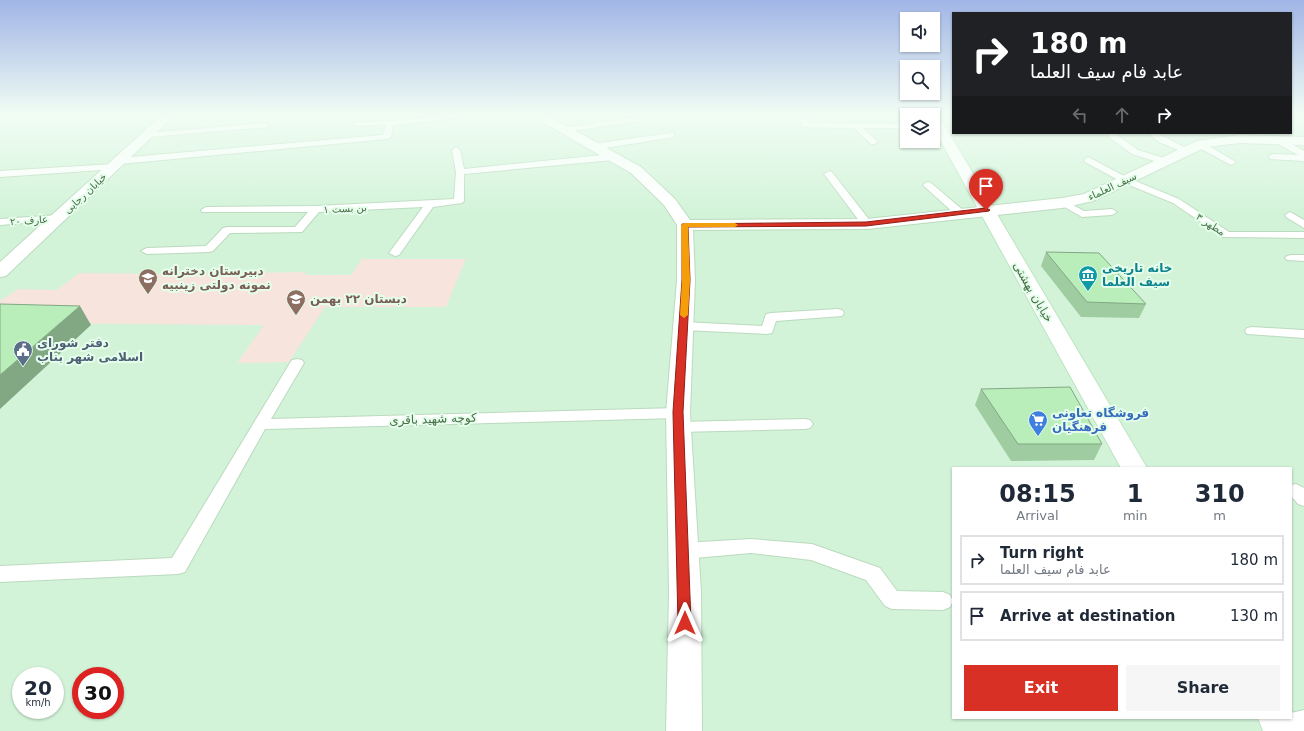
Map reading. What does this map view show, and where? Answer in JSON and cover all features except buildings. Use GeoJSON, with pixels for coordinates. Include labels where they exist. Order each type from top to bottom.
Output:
{"type":"FeatureCollection","features":[{"type":"Feature","properties":{"kind":"street","name":"خیابان رجایی"},"geometry":{"type":"LineString","coordinates":[[3,266],[59,218],[134,148]]}},
{"type":"Feature","properties":{"kind":"street"},"geometry":{"type":"LineString","coordinates":[[597,148],[636,170],[670,202],[685,225],[686,280],[678,420],[685,592],[684,731]]}},
{"type":"Feature","properties":{"kind":"street","name":"خیابان بهشتی"},"geometry":{"type":"LineString","coordinates":[[951,148],[1133,467]]}},
{"type":"Feature","properties":{"kind":"street","name":"سیف العلماء"},"geometry":{"type":"LineString","coordinates":[[685,225],[866,224],[1064,202],[1088,198],[1191,148]]}},
{"type":"Feature","properties":{"kind":"street"},"geometry":{"type":"LineString","coordinates":[[1277,719],[1284,731]]}},
{"type":"Feature","properties":{"kind":"street"},"geometry":{"type":"LineString","coordinates":[[1292,731],[1304,728]]}},
{"type":"Feature","properties":{"kind":"lane"},"geometry":{"type":"LineString","coordinates":[[0,174],[282,148]]}},
{"type":"Feature","properties":{"kind":"lane"},"geometry":{"type":"LineString","coordinates":[[456,150],[460,172],[603,152],[619,148]]}},
{"type":"Feature","properties":{"kind":"lane"},"geometry":{"type":"LineString","coordinates":[[1130,148],[1135,152],[1164,161]]}},
{"type":"Feature","properties":{"kind":"lane"},"geometry":{"type":"LineString","coordinates":[[1196,148],[1232,162]]}},
{"type":"Feature","properties":{"kind":"lane"},"geometry":{"type":"LineString","coordinates":[[1291,148],[1304,156]]}},
{"type":"Feature","properties":{"kind":"lane"},"geometry":{"type":"LineString","coordinates":[[1273,157],[1304,156]]}},
{"type":"Feature","properties":{"kind":"lane","name":"مطهر ۳"},"geometry":{"type":"LineString","coordinates":[[1088,160],[1125,180],[1176,201],[1227,235],[1304,235]]}},
{"type":"Feature","properties":{"kind":"lane","name":"بن بست ۱"},"geometry":{"type":"LineString","coordinates":[[147,251],[209,249],[228,230],[298,230],[316,209],[430,204],[460,200],[460,172]]}},
{"type":"Feature","properties":{"kind":"lane"},"geometry":{"type":"LineString","coordinates":[[829,174],[866,224]]}},
{"type":"Feature","properties":{"kind":"lane"},"geometry":{"type":"LineString","coordinates":[[928,185],[960,213]]}},
{"type":"Feature","properties":{"kind":"lane"},"geometry":{"type":"LineString","coordinates":[[1064,202],[1082,214],[1112,212]]}},
{"type":"Feature","properties":{"kind":"lane"},"geometry":{"type":"LineString","coordinates":[[395,253],[430,204]]}},
{"type":"Feature","properties":{"kind":"lane"},"geometry":{"type":"LineString","coordinates":[[206,210],[316,209]]}},
{"type":"Feature","properties":{"kind":"lane"},"geometry":{"type":"LineString","coordinates":[[1290,215],[1304,226]]}},
{"type":"Feature","properties":{"kind":"lane","name":"عارف ۲۰"},"geometry":{"type":"LineString","coordinates":[[0,222],[59,218]]}},
{"type":"Feature","properties":{"kind":"lane"},"geometry":{"type":"LineString","coordinates":[[1291,258],[1304,258]]}},
{"type":"Feature","properties":{"kind":"lane"},"geometry":{"type":"LineString","coordinates":[[683,326],[767,330],[771,317],[838,313]]}},
{"type":"Feature","properties":{"kind":"lane"},"geometry":{"type":"LineString","coordinates":[[1252,331],[1304,334]]}},
{"type":"Feature","properties":{"kind":"lane"},"geometry":{"type":"LineString","coordinates":[[0,574],[178,566],[297,363]]}},
{"type":"Feature","properties":{"kind":"lane","name":"کوچه شهید باقری"},"geometry":{"type":"LineString","coordinates":[[260,424],[678,420],[805,424]]}},
{"type":"Feature","properties":{"kind":"lane"},"geometry":{"type":"LineString","coordinates":[[683,552],[750,546],[812,552],[873,574],[892,600],[943,601]]}},
{"type":"Feature","properties":{"kind":"shaded area"},"geometry":{"type":"Polygon","coordinates":[[[0,148],[1304,148],[1304,731],[0,731],[0,148]]]}},
{"type":"Feature","properties":{"kind":"shaded area"},"geometry":{"type":"Polygon","coordinates":[[[362,259],[466,259],[446,307],[325,307],[289,362],[237,363],[264,325],[0,323],[0,301],[18,289],[57,290],[79,273],[184,274],[306,272],[304,275],[351,275],[362,259]]]}},
{"type":"Feature","properties":{"kind":"slow traffic"},"geometry":{"type":"LineString","coordinates":[[684,315],[686,280],[685,225],[735,225]]}},
{"type":"Feature","properties":{"kind":"place","name":"خانه تاریخی سیف العلما"},"geometry":{"type":"Point","coordinates":[1088,292]}},
{"type":"Feature","properties":{"kind":"place","name":"دبیرستان دخترانه نمونه دولتی زینبیه"},"geometry":{"type":"Point","coordinates":[148,295]}},
{"type":"Feature","properties":{"kind":"place","name":"دبستان ۲۲ بهمن"},"geometry":{"type":"Point","coordinates":[296,316]}},
{"type":"Feature","properties":{"kind":"place","name":"دفتر شورای اسلامی شهر بناب"},"geometry":{"type":"Point","coordinates":[23,367]}},
{"type":"Feature","properties":{"kind":"place","name":"فروشگاه تعاونی فرهنگیان"},"geometry":{"type":"Point","coordinates":[1038,437]}},
{"type":"Feature","properties":{"kind":"route"},"geometry":{"type":"LineString","coordinates":[[685,623],[678,412],[686,280],[685,225],[866,224],[986,210]]}}]}
